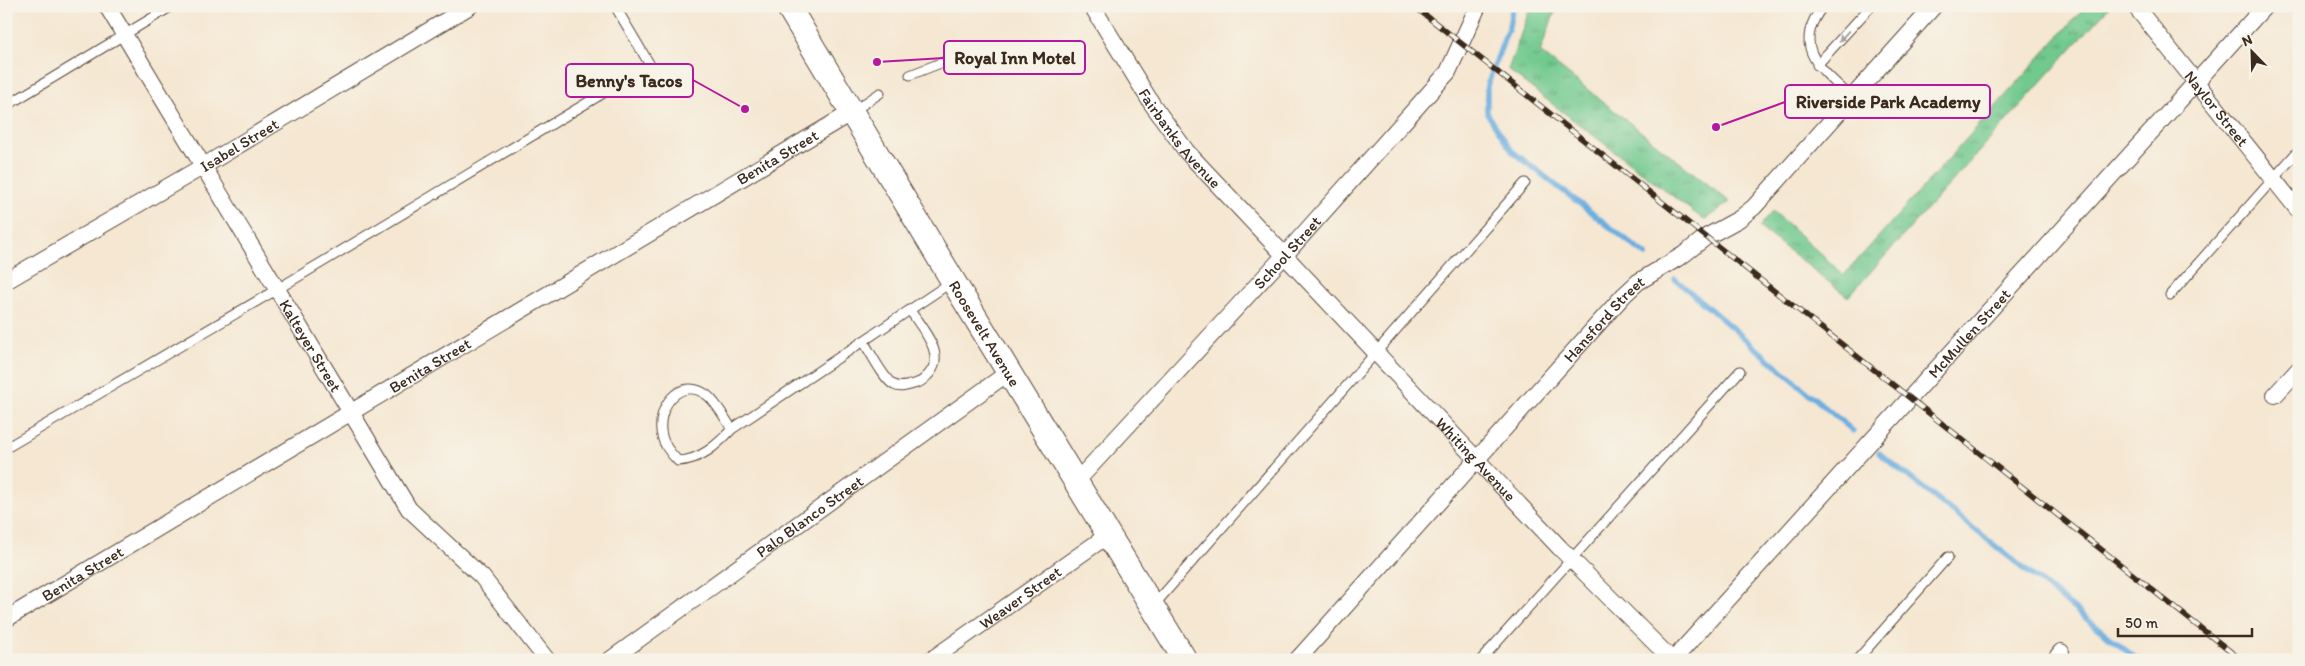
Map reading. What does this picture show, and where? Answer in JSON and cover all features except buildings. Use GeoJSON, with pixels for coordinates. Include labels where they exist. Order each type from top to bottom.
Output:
{"type":"FeatureCollection","features":[{"type":"Feature","properties":{"kind":"main road","name":"Roosevelt Avenue"},"geometry":{"type":"LineString","coordinates":[[788,6],[953,281],[1185,660]]}},
{"type":"Feature","properties":{"kind":"street","name":"Kalteyer Street"},"geometry":{"type":"LineString","coordinates":[[107,6],[350,414],[409,509],[482,577],[547,660]]}},
{"type":"Feature","properties":{"kind":"street","name":"Isabel Street"},"geometry":{"type":"LineString","coordinates":[[6,281],[202,167],[470,6]]}},
{"type":"Feature","properties":{"kind":"street","name":"Fairbanks Avenue"},"geometry":{"type":"LineString","coordinates":[[1092,6],[1152,104],[1186,152],[1283,257]]}},
{"type":"Feature","properties":{"kind":"street","name":"School Street"},"geometry":{"type":"LineString","coordinates":[[1076,482],[1283,257],[1448,72],[1478,6]]}},
{"type":"Feature","properties":{"kind":"street","name":"Hansford Street"},"geometry":{"type":"LineString","coordinates":[[1296,660],[1624,295],[1638,282],[1754,208],[1934,6]]}},
{"type":"Feature","properties":{"kind":"street","name":"Naylor Street"},"geometry":{"type":"LineString","coordinates":[[2135,6],[2299,211]]}},
{"type":"Feature","properties":{"kind":"street","name":"McMullen Street"},"geometry":{"type":"LineString","coordinates":[[1672,660],[2265,6]]}},
{"type":"Feature","properties":{"kind":"street","name":"Benita Street"},"geometry":{"type":"LineString","coordinates":[[6,619],[852,112]]}},
{"type":"Feature","properties":{"kind":"street","name":"Whiting Avenue"},"geometry":{"type":"LineString","coordinates":[[1283,257],[1570,559],[1672,660]]}},
{"type":"Feature","properties":{"kind":"street"},"geometry":{"type":"LineString","coordinates":[[2276,395],[2299,369]]}},
{"type":"Feature","properties":{"kind":"street","name":"Palo Blanco Street"},"geometry":{"type":"LineString","coordinates":[[610,660],[1009,372]]}},
{"type":"Feature","properties":{"kind":"street","name":"Weaver Street"},"geometry":{"type":"LineString","coordinates":[[931,660],[1108,534]]}},
{"type":"Feature","properties":{"kind":"lane"},"geometry":{"type":"LineString","coordinates":[[6,106],[172,6]]}},
{"type":"Feature","properties":{"kind":"lane"},"geometry":{"type":"LineString","coordinates":[[6,448],[276,290],[650,65],[615,6]]}},
{"type":"Feature","properties":{"kind":"lane"},"geometry":{"type":"LineString","coordinates":[[1823,6],[1809,31],[1808,46],[1817,65],[1852,98]]}},
{"type":"Feature","properties":{"kind":"lane"},"geometry":{"type":"LineString","coordinates":[[1817,65],[1871,6]]}},
{"type":"Feature","properties":{"kind":"lane"},"geometry":{"type":"LineString","coordinates":[[910,75],[961,55]]}},
{"type":"Feature","properties":{"kind":"lane"},"geometry":{"type":"LineString","coordinates":[[852,112],[880,92]]}},
{"type":"Feature","properties":{"kind":"lane"},"geometry":{"type":"LineString","coordinates":[[2170,294],[2299,150]]}},
{"type":"Feature","properties":{"kind":"lane"},"geometry":{"type":"LineString","coordinates":[[1152,607],[1525,183]]}},
{"type":"Feature","properties":{"kind":"lane"},"geometry":{"type":"LineString","coordinates":[[732,429],[708,396],[696,389],[688,389],[673,395],[665,404],[662,435],[668,451],[678,462],[690,461],[704,455],[732,429],[953,281]]}},
{"type":"Feature","properties":{"kind":"lane"},"geometry":{"type":"LineString","coordinates":[[863,341],[894,386],[906,386],[922,382],[932,370],[937,358],[932,345],[910,310]]}},
{"type":"Feature","properties":{"kind":"lane"},"geometry":{"type":"LineString","coordinates":[[1481,660],[1740,371]]}},
{"type":"Feature","properties":{"kind":"lane"},"geometry":{"type":"LineString","coordinates":[[1857,660],[1948,556]]}},
{"type":"Feature","properties":{"kind":"green space"},"geometry":{"type":"Polygon","coordinates":[[[1531,6],[1557,6],[1540,52],[1730,202],[1704,220],[1508,70],[1531,6]]]}},
{"type":"Feature","properties":{"kind":"green space"},"geometry":{"type":"Polygon","coordinates":[[[2086,6],[2110,6],[1848,297],[1759,227],[1773,211],[1844,275],[2086,6]]]}},
{"type":"Feature","properties":{"kind":"waterway"},"geometry":{"type":"LineString","coordinates":[[1513,6],[1509,26],[1487,86],[1487,113],[1512,151],[1646,255]]}},
{"type":"Feature","properties":{"kind":"waterway"},"geometry":{"type":"LineString","coordinates":[[1675,279],[1853,431]]}},
{"type":"Feature","properties":{"kind":"waterway"},"geometry":{"type":"LineString","coordinates":[[1879,453],[2138,660]]}},
{"type":"Feature","properties":{"kind":"railway"},"geometry":{"type":"LineString","coordinates":[[1414,6],[2241,660]]}},
{"type":"Feature","properties":{"kind":"place","name":"Royal Inn Motel"},"geometry":{"type":"Point","coordinates":[877,62]}},
{"type":"Feature","properties":{"kind":"place","name":"Benny's Tacos"},"geometry":{"type":"Point","coordinates":[745,109]}},
{"type":"Feature","properties":{"kind":"place","name":"Riverside Park Academy"},"geometry":{"type":"Point","coordinates":[1716,127]}}]}
